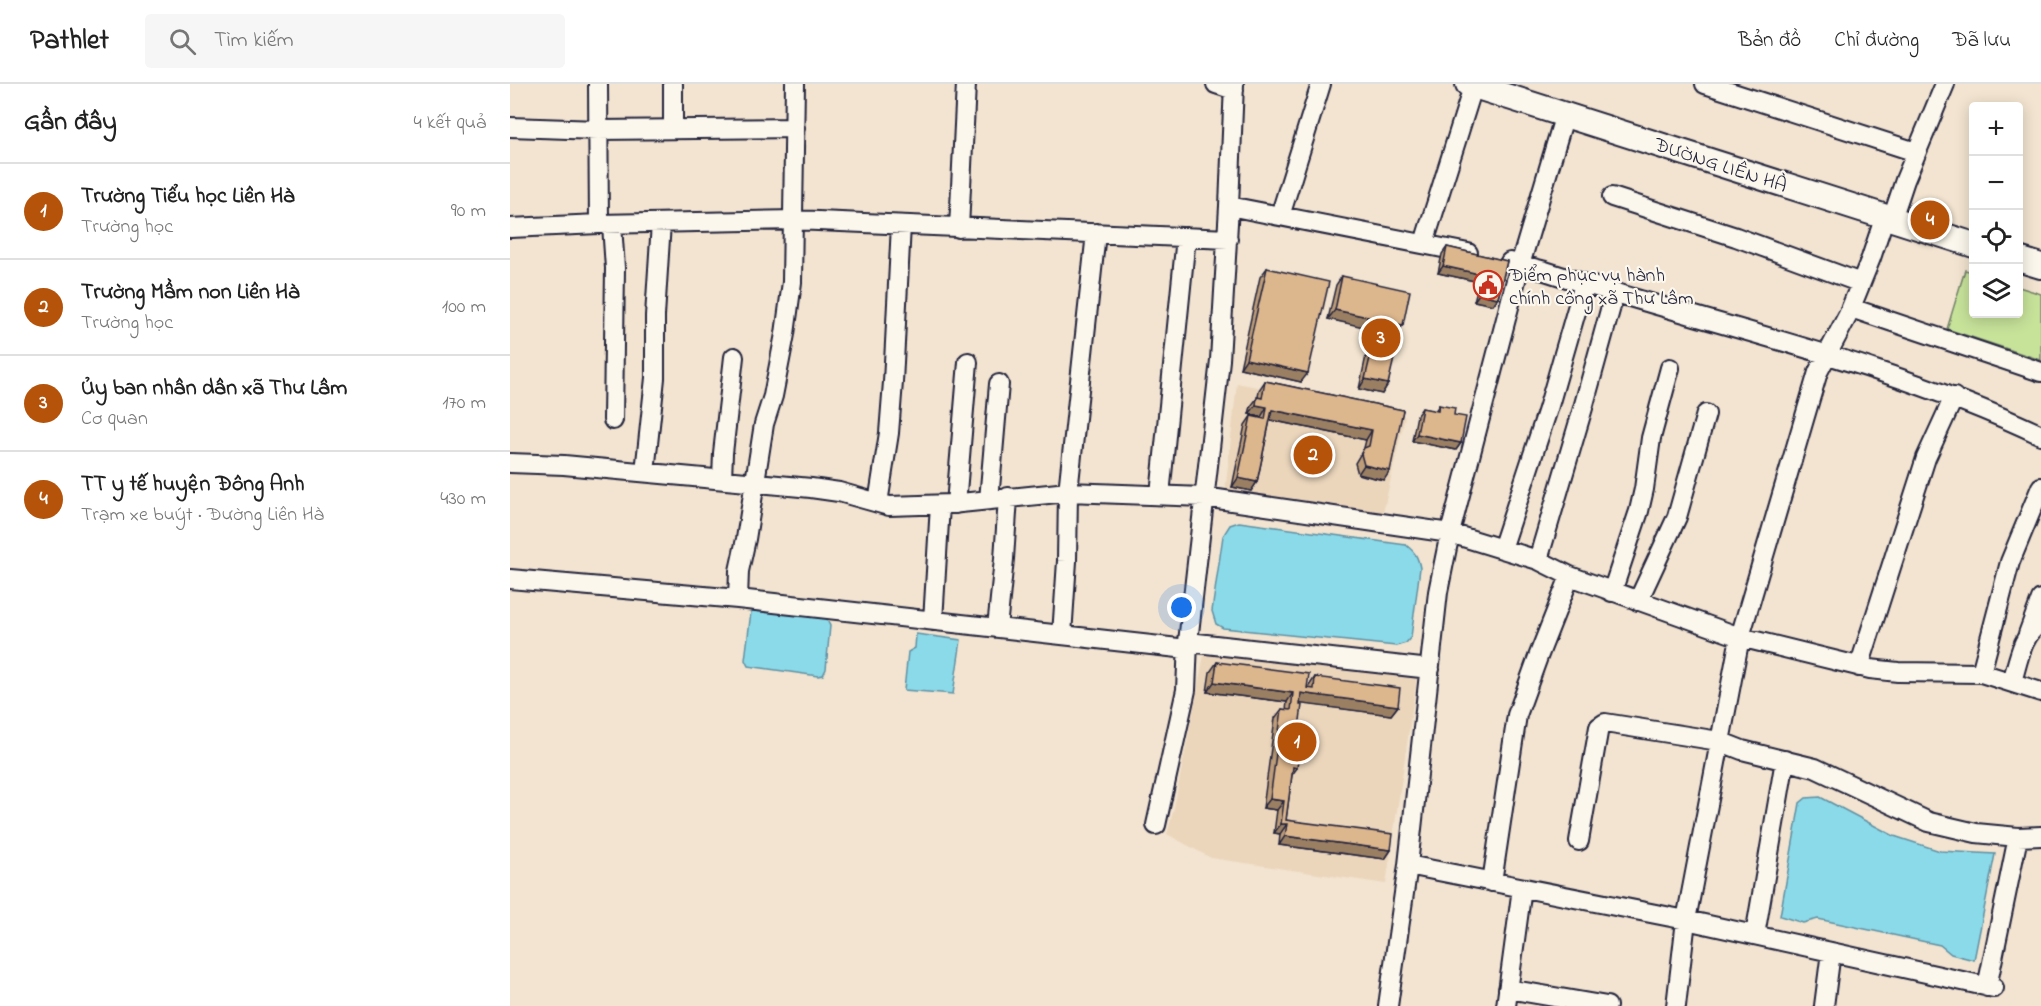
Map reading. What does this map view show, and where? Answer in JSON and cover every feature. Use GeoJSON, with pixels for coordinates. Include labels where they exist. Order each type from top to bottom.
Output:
{"type":"FeatureCollection","features":[{"type":"Feature","properties":{"kind":"main road","name":"ĐƯỜNG LIÊN HÀ"},"geometry":{"type":"LineString","coordinates":[[1472,85],[1969,243]]}},
{"type":"Feature","properties":{"kind":"main road"},"geometry":{"type":"LineString","coordinates":[[2023,260],[2041,266]]}},
{"type":"Feature","properties":{"kind":"street"},"geometry":{"type":"LineString","coordinates":[[598,84],[598,130],[606,224],[615,268],[613,420]]}},
{"type":"Feature","properties":{"kind":"street"},"geometry":{"type":"LineString","coordinates":[[673,84],[673,129]]}},
{"type":"Feature","properties":{"kind":"street"},"geometry":{"type":"LineString","coordinates":[[738,599],[739,571],[754,482],[764,424],[785,334],[792,282],[795,220],[795,84]]}},
{"type":"Feature","properties":{"kind":"street"},"geometry":{"type":"LineString","coordinates":[[959,228],[966,84]]}},
{"type":"Feature","properties":{"kind":"street"},"geometry":{"type":"LineString","coordinates":[[1156,825],[1186,690],[1188,646],[1220,360],[1230,206],[1234,87],[1216,84]]}},
{"type":"Feature","properties":{"kind":"street"},"geometry":{"type":"LineString","coordinates":[[1280,216],[1322,84]]}},
{"type":"Feature","properties":{"kind":"street"},"geometry":{"type":"LineString","coordinates":[[1706,84],[1736,89],[1916,152]]}},
{"type":"Feature","properties":{"kind":"street"},"geometry":{"type":"LineString","coordinates":[[1676,1006],[1686,920],[1740,637],[1818,372],[1851,308],[1945,84]]}},
{"type":"Feature","properties":{"kind":"street"},"geometry":{"type":"LineString","coordinates":[[1424,243],[1472,85]]}},
{"type":"Feature","properties":{"kind":"street"},"geometry":{"type":"LineString","coordinates":[[1388,1006],[1408,866],[1438,592],[1450,533],[1520,265],[1565,114]]}},
{"type":"Feature","properties":{"kind":"street"},"geometry":{"type":"LineString","coordinates":[[510,127],[598,130],[795,128]]}},
{"type":"Feature","properties":{"kind":"street"},"geometry":{"type":"LineString","coordinates":[[1612,197],[1736,237],[1861,283]]}},
{"type":"Feature","properties":{"kind":"street"},"geometry":{"type":"LineString","coordinates":[[1230,206],[1424,243],[1520,265],[1877,370],[1954,397],[2041,435]]}},
{"type":"Feature","properties":{"kind":"street"},"geometry":{"type":"LineString","coordinates":[[510,228],[795,220],[1228,239]]}},
{"type":"Feature","properties":{"kind":"street"},"geometry":{"type":"LineString","coordinates":[[645,472],[655,378],[655,316],[661,224]]}},
{"type":"Feature","properties":{"kind":"street"},"geometry":{"type":"LineString","coordinates":[[878,503],[891,413],[901,225]]}},
{"type":"Feature","properties":{"kind":"street"},"geometry":{"type":"LineString","coordinates":[[1062,635],[1067,561],[1068,492],[1096,232]]}},
{"type":"Feature","properties":{"kind":"street"},"geometry":{"type":"LineString","coordinates":[[1160,495],[1186,237]]}},
{"type":"Feature","properties":{"kind":"street"},"geometry":{"type":"LineString","coordinates":[[1502,549],[1548,409],[1584,284]]}},
{"type":"Feature","properties":{"kind":"street"},"geometry":{"type":"LineString","coordinates":[[1538,560],[1615,292]]}},
{"type":"Feature","properties":{"kind":"street"},"geometry":{"type":"LineString","coordinates":[[1851,308],[2041,372]]}},
{"type":"Feature","properties":{"kind":"street"},"geometry":{"type":"LineString","coordinates":[[722,479],[734,357]]}},
{"type":"Feature","properties":{"kind":"street"},"geometry":{"type":"LineString","coordinates":[[933,621],[968,362]]}},
{"type":"Feature","properties":{"kind":"street"},"geometry":{"type":"LineString","coordinates":[[1612,592],[1639,511],[1651,438],[1670,368]]}},
{"type":"Feature","properties":{"kind":"street"},"geometry":{"type":"LineString","coordinates":[[989,500],[999,384]]}},
{"type":"Feature","properties":{"kind":"street"},"geometry":{"type":"LineString","coordinates":[[1859,667],[1926,458],[1954,397]]}},
{"type":"Feature","properties":{"kind":"street"},"geometry":{"type":"LineString","coordinates":[[1638,601],[1677,517],[1706,414]]}},
{"type":"Feature","properties":{"kind":"street"},"geometry":{"type":"LineString","coordinates":[[510,463],[564,465],[754,482],[839,492],[889,506],[948,504],[1068,492],[1204,497],[1450,533],[1538,560],[1570,576],[1740,637],[1859,667],[1898,672],[1981,672],[2041,692]]}},
{"type":"Feature","properties":{"kind":"street"},"geometry":{"type":"LineString","coordinates":[[1981,672],[2010,562],[2041,487]]}},
{"type":"Feature","properties":{"kind":"street"},"geometry":{"type":"LineString","coordinates":[[997,628],[1008,497]]}},
{"type":"Feature","properties":{"kind":"street"},"geometry":{"type":"LineString","coordinates":[[1492,882],[1517,715],[1570,576]]}},
{"type":"Feature","properties":{"kind":"street"},"geometry":{"type":"LineString","coordinates":[[510,579],[738,599],[1062,635],[1430,669]]}},
{"type":"Feature","properties":{"kind":"street"},"geometry":{"type":"LineString","coordinates":[[2012,682],[2041,599]]}},
{"type":"Feature","properties":{"kind":"street"},"geometry":{"type":"LineString","coordinates":[[2028,636],[2032,628],[2041,623]]}},
{"type":"Feature","properties":{"kind":"street"},"geometry":{"type":"LineString","coordinates":[[1579,841],[1599,727],[1601,724],[1610,723],[1719,741],[1742,750],[1815,768],[1929,822],[1976,833],[2018,837],[2041,836]]}},
{"type":"Feature","properties":{"kind":"street"},"geometry":{"type":"LineString","coordinates":[[1755,935],[1785,760]]}},
{"type":"Feature","properties":{"kind":"street"},"geometry":{"type":"LineString","coordinates":[[1408,866],[1686,920],[1991,987],[2018,837]]}},
{"type":"Feature","properties":{"kind":"street"},"geometry":{"type":"LineString","coordinates":[[1522,888],[1507,998],[1607,1006]]}},
{"type":"Feature","properties":{"kind":"street"},"geometry":{"type":"LineString","coordinates":[[1824,1006],[1831,952]]}},
{"type":"Feature","properties":{"kind":"shaded area"},"geometry":{"type":"Polygon","coordinates":[[[1237,383],[1405,417],[1382,517],[1225,493],[1237,383]]]}},
{"type":"Feature","properties":{"kind":"shaded area"},"geometry":{"type":"Polygon","coordinates":[[[1204,655],[1417,677],[1386,884],[1211,858],[1167,834],[1204,655]]]}},
{"type":"Feature","properties":{"kind":"green space"},"geometry":{"type":"Polygon","coordinates":[[[1965,270],[1969,271],[1969,318],[2023,318],[2023,288],[2041,294],[2041,360],[1947,329],[1965,270]]]}},
{"type":"Feature","properties":{"kind":"water"},"geometry":{"type":"Polygon","coordinates":[[[1239,522],[1406,545],[1416,555],[1420,568],[1411,637],[1406,643],[1396,646],[1223,628],[1216,624],[1212,611],[1223,536],[1230,525],[1239,522]]]}},
{"type":"Feature","properties":{"kind":"water"},"geometry":{"type":"Polygon","coordinates":[[[754,610],[826,618],[830,626],[826,669],[823,675],[748,666],[745,660],[751,612],[754,610]]]}},
{"type":"Feature","properties":{"kind":"water"},"geometry":{"type":"Polygon","coordinates":[[[916,634],[961,640],[953,694],[904,690],[908,652],[915,648],[916,634]]]}},
{"type":"Feature","properties":{"kind":"water"},"geometry":{"type":"Polygon","coordinates":[[[1820,797],[1894,836],[1940,851],[1995,854],[1974,960],[1951,954],[1940,945],[1818,919],[1803,923],[1780,916],[1800,803],[1806,798],[1820,797]]]}},
{"type":"Feature","properties":{"kind":"building"},"geometry":{"type":"Polygon","coordinates":[[[1447,247],[1507,261],[1498,298],[1479,294],[1484,275],[1443,266],[1447,247]]]}},
{"type":"Feature","properties":{"kind":"building"},"geometry":{"type":"Polygon","coordinates":[[[1267,268],[1329,282],[1308,373],[1246,359],[1267,268]]]}},
{"type":"Feature","properties":{"kind":"building"},"geometry":{"type":"Polygon","coordinates":[[[1342,276],[1410,291],[1403,325],[1392,323],[1390,331],[1400,333],[1388,384],[1365,379],[1377,328],[1385,330],[1387,321],[1335,310],[1342,276]]]}},
{"type":"Feature","properties":{"kind":"building"},"geometry":{"type":"Polygon","coordinates":[[[1265,381],[1403,410],[1390,471],[1364,465],[1361,454],[1364,448],[1369,446],[1372,430],[1272,410],[1257,482],[1238,478],[1251,416],[1265,419],[1267,407],[1256,405],[1257,397],[1262,398],[1265,381]]]}},
{"type":"Feature","properties":{"kind":"building"},"geometry":{"type":"Polygon","coordinates":[[[1439,405],[1455,408],[1454,415],[1466,417],[1461,443],[1417,434],[1422,408],[1438,411],[1439,405]]]}},
{"type":"Feature","properties":{"kind":"building"},"geometry":{"type":"Polygon","coordinates":[[[1217,662],[1309,674],[1307,688],[1314,689],[1315,677],[1400,688],[1398,706],[1301,693],[1300,705],[1302,705],[1297,743],[1300,743],[1297,768],[1293,767],[1286,820],[1393,834],[1391,850],[1285,836],[1287,824],[1281,824],[1284,801],[1270,799],[1282,709],[1291,710],[1293,693],[1214,682],[1217,662]]]}},
{"type":"Feature","properties":{"kind":"place","name":"TT y tế huyện Đông Anh"},"geometry":{"type":"Point","coordinates":[1930,220]}},
{"type":"Feature","properties":{"kind":"place","name":"Điểm phục vụ hành chính công xã Thư Lâm"},"geometry":{"type":"Point","coordinates":[1488,285]}},
{"type":"Feature","properties":{"kind":"place","name":"Ủy ban nhân dân xã Thư Lâm"},"geometry":{"type":"Point","coordinates":[1381,338]}},
{"type":"Feature","properties":{"kind":"place","name":"Trường Mầm non Liên Hà"},"geometry":{"type":"Point","coordinates":[1313,455]}},
{"type":"Feature","properties":{"kind":"place","name":"Trường Tiểu học Liên Hà"},"geometry":{"type":"Point","coordinates":[1297,742]}}]}
